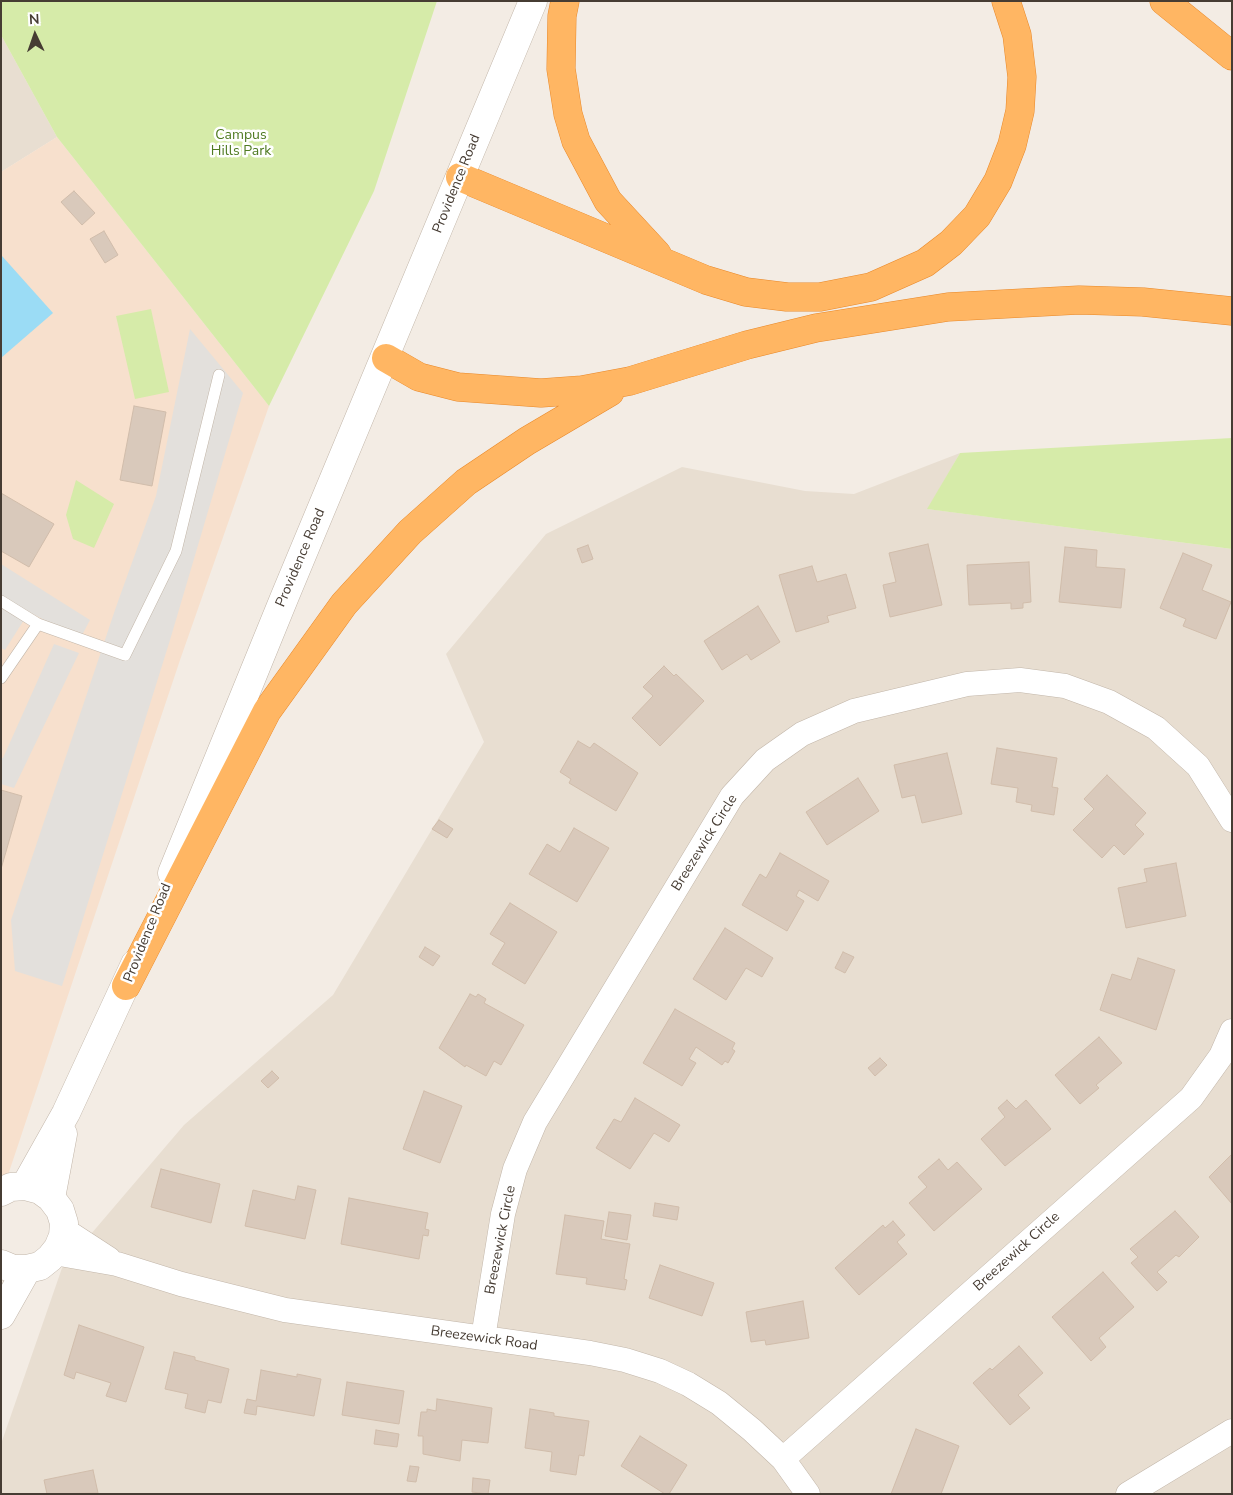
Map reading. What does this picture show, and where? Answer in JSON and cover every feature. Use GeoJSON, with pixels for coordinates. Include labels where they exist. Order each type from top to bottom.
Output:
{"type":"FeatureCollection","features":[{"type":"Feature","properties":{"kind":"highway"},"geometry":{"type":"LineString","coordinates":[[565,1],[562,16],[561,70],[568,114],[576,141],[608,200],[665,262]]}},
{"type":"Feature","properties":{"kind":"highway"},"geometry":{"type":"LineString","coordinates":[[460,176],[706,280],[746,292],[787,297],[820,297],[871,287],[895,278],[925,263],[951,243],[977,216],[998,181],[1012,145],[1020,112],[1022,77],[1017,35],[1006,1]]}},
{"type":"Feature","properties":{"kind":"highway"},"geometry":{"type":"LineString","coordinates":[[1164,1],[1232,56]]}},
{"type":"Feature","properties":{"kind":"highway"},"geometry":{"type":"LineString","coordinates":[[386,358],[419,376],[458,387],[541,394],[582,390],[630,381],[747,345],[816,328],[948,307],[1080,300],[1143,302],[1232,310]]}},
{"type":"Feature","properties":{"kind":"highway"},"geometry":{"type":"LineString","coordinates":[[126,986],[267,711],[344,604],[410,532],[466,482],[574,412],[630,381]]}},
{"type":"Feature","properties":{"kind":"street","name":"Providence Road"},"geometry":{"type":"LineString","coordinates":[[13,1189],[66,1113],[126,986],[285,596],[386,358],[533,1]]}},
{"type":"Feature","properties":{"kind":"street","name":"Breezewick Circle"},"geometry":{"type":"LineString","coordinates":[[483,1338],[503,1214],[515,1169],[535,1122],[732,796],[765,760],[802,734],[854,711],[967,684],[1020,680],[1065,686],[1110,702],[1156,728],[1198,766],[1232,820]]}},
{"type":"Feature","properties":{"kind":"street","name":"Breezewick Circle"},"geometry":{"type":"LineString","coordinates":[[783,1459],[1191,1098],[1221,1056],[1232,1031]]}},
{"type":"Feature","properties":{"kind":"street","name":"Providence Road"},"geometry":{"type":"LineString","coordinates":[[51,1198],[66,1113]]}},
{"type":"Feature","properties":{"kind":"street"},"geometry":{"type":"LineString","coordinates":[[1,1315],[14,1267],[40,1266],[59,1241],[60,1210],[51,1198],[40,1190],[13,1189]]}},
{"type":"Feature","properties":{"kind":"street","name":"Breezewick Road"},"geometry":{"type":"LineString","coordinates":[[59,1241],[117,1264],[198,1288],[285,1310],[590,1353],[660,1370],[719,1403],[783,1459],[808,1494]]}},
{"type":"Feature","properties":{"kind":"street"},"geometry":{"type":"LineString","coordinates":[[1128,1494],[1232,1431]]}},
{"type":"Feature","properties":{"kind":"lane"},"geometry":{"type":"LineString","coordinates":[[1,601],[38,624],[125,655],[176,551],[219,375]]}},
{"type":"Feature","properties":{"kind":"lane"},"geometry":{"type":"LineString","coordinates":[[1,678],[38,624]]}},
{"type":"Feature","properties":{"kind":"shaded area"},"geometry":{"type":"Polygon","coordinates":[[[1,35],[57,137],[1,172],[1,35]]]}},
{"type":"Feature","properties":{"kind":"shaded area"},"geometry":{"type":"Polygon","coordinates":[[[57,137],[269,406],[180,660],[3,1190],[1,1189],[1,172],[57,137]]]}},
{"type":"Feature","properties":{"kind":"shaded area"},"geometry":{"type":"Polygon","coordinates":[[[190,329],[243,393],[170,640],[62,986],[15,971],[11,920],[116,607],[156,496],[190,329]]]}},
{"type":"Feature","properties":{"kind":"shaded area"},"geometry":{"type":"Polygon","coordinates":[[[960,453],[928,509],[1232,549],[1232,1494],[1,1494],[1,1444],[62,1268],[184,1125],[333,995],[484,742],[446,654],[546,534],[682,467],[805,491],[854,494],[960,453]]]}},
{"type":"Feature","properties":{"kind":"shaded area"},"geometry":{"type":"Polygon","coordinates":[[[1,564],[90,620],[80,639],[29,612],[5,650],[1,648],[1,564]]]}},
{"type":"Feature","properties":{"kind":"shaded area"},"geometry":{"type":"Polygon","coordinates":[[[54,644],[79,653],[14,788],[1,784],[1,758],[3,758],[54,644]]]}},
{"type":"Feature","properties":{"kind":"green space","name":"Campus Hills Park"},"geometry":{"type":"Polygon","coordinates":[[[1,1],[437,1],[374,191],[269,406],[57,137],[1,35],[1,1]]]}},
{"type":"Feature","properties":{"kind":"green space"},"geometry":{"type":"Polygon","coordinates":[[[151,309],[169,392],[135,399],[116,316],[151,309]]]}},
{"type":"Feature","properties":{"kind":"green space"},"geometry":{"type":"Polygon","coordinates":[[[1232,438],[1232,549],[927,509],[960,453],[1232,438]]]}},
{"type":"Feature","properties":{"kind":"green space"},"geometry":{"type":"Polygon","coordinates":[[[76,480],[114,504],[94,548],[73,539],[66,515],[76,480]]]}},
{"type":"Feature","properties":{"kind":"water"},"geometry":{"type":"Polygon","coordinates":[[[1,257],[53,313],[1,358],[1,257]]]}},
{"type":"Feature","properties":{"kind":"building"},"geometry":{"type":"Polygon","coordinates":[[[74,191],[95,213],[82,225],[61,202],[74,191]]]}},
{"type":"Feature","properties":{"kind":"building"},"geometry":{"type":"Polygon","coordinates":[[[104,231],[118,255],[105,263],[90,239],[104,231]]]}},
{"type":"Feature","properties":{"kind":"building"},"geometry":{"type":"Polygon","coordinates":[[[134,406],[166,412],[152,486],[120,480],[134,406]]]}},
{"type":"Feature","properties":{"kind":"building"},"geometry":{"type":"Polygon","coordinates":[[[1,493],[54,524],[29,567],[1,551],[1,493]]]}},
{"type":"Feature","properties":{"kind":"building"},"geometry":{"type":"Polygon","coordinates":[[[928,544],[942,605],[890,617],[883,585],[896,582],[889,553],[928,544]]]}},
{"type":"Feature","properties":{"kind":"building"},"geometry":{"type":"Polygon","coordinates":[[[588,545],[593,559],[582,563],[577,549],[588,545]]]}},
{"type":"Feature","properties":{"kind":"building"},"geometry":{"type":"Polygon","coordinates":[[[1065,547],[1097,550],[1096,567],[1125,569],[1121,608],[1059,602],[1065,547]]]}},
{"type":"Feature","properties":{"kind":"building"},"geometry":{"type":"Polygon","coordinates":[[[1183,553],[1212,565],[1202,590],[1231,602],[1216,639],[1183,626],[1186,619],[1160,608],[1183,553]]]}},
{"type":"Feature","properties":{"kind":"building"},"geometry":{"type":"Polygon","coordinates":[[[1029,562],[1031,602],[1023,603],[1023,608],[1011,609],[1011,603],[969,605],[967,565],[1029,562]]]}},
{"type":"Feature","properties":{"kind":"building"},"geometry":{"type":"Polygon","coordinates":[[[812,566],[817,582],[846,574],[856,608],[827,616],[829,622],[796,632],[779,575],[812,566]]]}},
{"type":"Feature","properties":{"kind":"building"},"geometry":{"type":"Polygon","coordinates":[[[758,606],[780,642],[751,660],[747,654],[722,670],[704,641],[758,606]]]}},
{"type":"Feature","properties":{"kind":"building"},"geometry":{"type":"Polygon","coordinates":[[[664,666],[674,676],[676,674],[704,701],[660,746],[632,718],[653,696],[643,687],[664,666]]]}},
{"type":"Feature","properties":{"kind":"building"},"geometry":{"type":"Polygon","coordinates":[[[578,741],[590,748],[594,743],[638,773],[616,811],[569,783],[571,779],[560,772],[578,741]]]}},
{"type":"Feature","properties":{"kind":"building"},"geometry":{"type":"Polygon","coordinates":[[[997,748],[1057,758],[1052,787],[1058,788],[1054,815],[1031,811],[1032,805],[1016,802],[1018,788],[991,784],[997,748]]]}},
{"type":"Feature","properties":{"kind":"building"},"geometry":{"type":"Polygon","coordinates":[[[947,753],[962,814],[922,823],[915,795],[902,798],[894,765],[947,753]]]}},
{"type":"Feature","properties":{"kind":"building"},"geometry":{"type":"Polygon","coordinates":[[[1107,775],[1146,813],[1135,825],[1144,834],[1124,855],[1114,845],[1102,858],[1073,830],[1094,809],[1084,799],[1107,775]]]}},
{"type":"Feature","properties":{"kind":"building"},"geometry":{"type":"Polygon","coordinates":[[[858,778],[879,811],[827,845],[806,812],[858,778]]]}},
{"type":"Feature","properties":{"kind":"building"},"geometry":{"type":"Polygon","coordinates":[[[1,790],[22,796],[1,869],[1,790]]]}},
{"type":"Feature","properties":{"kind":"building"},"geometry":{"type":"Polygon","coordinates":[[[439,820],[453,829],[447,838],[432,829],[439,820]]]}},
{"type":"Feature","properties":{"kind":"building"},"geometry":{"type":"Polygon","coordinates":[[[574,828],[609,848],[577,902],[529,874],[547,844],[560,852],[574,828]]]}},
{"type":"Feature","properties":{"kind":"building"},"geometry":{"type":"Polygon","coordinates":[[[780,853],[829,881],[818,901],[799,890],[796,896],[804,901],[787,931],[742,905],[760,874],[766,878],[780,853]]]}},
{"type":"Feature","properties":{"kind":"building"},"geometry":{"type":"Polygon","coordinates":[[[1176,863],[1186,916],[1126,928],[1118,888],[1147,882],[1144,869],[1176,863]]]}},
{"type":"Feature","properties":{"kind":"building"},"geometry":{"type":"Polygon","coordinates":[[[510,903],[557,932],[525,984],[492,964],[505,943],[490,934],[510,903]]]}},
{"type":"Feature","properties":{"kind":"building"},"geometry":{"type":"Polygon","coordinates":[[[725,928],[773,958],[762,977],[746,968],[726,1000],[693,979],[725,928]]]}},
{"type":"Feature","properties":{"kind":"building"},"geometry":{"type":"Polygon","coordinates":[[[425,947],[440,956],[433,966],[419,957],[425,947]]]}},
{"type":"Feature","properties":{"kind":"building"},"geometry":{"type":"Polygon","coordinates":[[[843,952],[854,957],[845,973],[835,968],[843,952]]]}},
{"type":"Feature","properties":{"kind":"building"},"geometry":{"type":"Polygon","coordinates":[[[1138,958],[1175,970],[1156,1030],[1100,1010],[1112,974],[1131,980],[1138,958]]]}},
{"type":"Feature","properties":{"kind":"building"},"geometry":{"type":"Polygon","coordinates":[[[470,994],[476,997],[478,994],[486,999],[484,1003],[524,1025],[501,1065],[494,1061],[486,1076],[466,1065],[465,1067],[439,1048],[470,994]]]}},
{"type":"Feature","properties":{"kind":"building"},"geometry":{"type":"Polygon","coordinates":[[[675,1009],[735,1043],[732,1049],[735,1051],[728,1063],[725,1061],[722,1065],[696,1047],[689,1059],[696,1063],[682,1086],[643,1063],[675,1009]]]}},
{"type":"Feature","properties":{"kind":"building"},"geometry":{"type":"Polygon","coordinates":[[[1099,1037],[1122,1063],[1096,1085],[1099,1088],[1080,1104],[1055,1075],[1099,1037]]]}},
{"type":"Feature","properties":{"kind":"building"},"geometry":{"type":"Polygon","coordinates":[[[880,1058],[887,1065],[875,1076],[868,1068],[880,1058]]]}},
{"type":"Feature","properties":{"kind":"building"},"geometry":{"type":"Polygon","coordinates":[[[272,1071],[279,1078],[268,1088],[261,1081],[272,1071]]]}},
{"type":"Feature","properties":{"kind":"building"},"geometry":{"type":"Polygon","coordinates":[[[424,1091],[462,1106],[440,1163],[403,1149],[424,1091]]]}},
{"type":"Feature","properties":{"kind":"building"},"geometry":{"type":"Polygon","coordinates":[[[635,1098],[680,1125],[669,1142],[654,1133],[630,1169],[596,1148],[614,1119],[621,1122],[635,1098]]]}},
{"type":"Feature","properties":{"kind":"building"},"geometry":{"type":"Polygon","coordinates":[[[1007,1100],[1016,1109],[1026,1100],[1051,1129],[1005,1166],[981,1139],[1005,1117],[998,1108],[1007,1100]]]}},
{"type":"Feature","properties":{"kind":"building"},"geometry":{"type":"Polygon","coordinates":[[[1232,1154],[1232,1204],[1209,1177],[1232,1154]]]}},
{"type":"Feature","properties":{"kind":"building"},"geometry":{"type":"Polygon","coordinates":[[[939,1159],[948,1170],[957,1162],[982,1189],[934,1231],[909,1203],[927,1187],[918,1177],[939,1159]]]}},
{"type":"Feature","properties":{"kind":"building"},"geometry":{"type":"Polygon","coordinates":[[[161,1169],[220,1184],[211,1223],[151,1207],[161,1169]]]}},
{"type":"Feature","properties":{"kind":"building"},"geometry":{"type":"Polygon","coordinates":[[[298,1186],[316,1190],[305,1239],[245,1226],[253,1190],[295,1200],[298,1186]]]}},
{"type":"Feature","properties":{"kind":"building"},"geometry":{"type":"Polygon","coordinates":[[[349,1198],[428,1213],[425,1229],[429,1230],[428,1236],[423,1235],[419,1259],[341,1244],[349,1198]]]}},
{"type":"Feature","properties":{"kind":"building"},"geometry":{"type":"Polygon","coordinates":[[[655,1203],[679,1207],[677,1220],[653,1216],[655,1203]]]}},
{"type":"Feature","properties":{"kind":"building"},"geometry":{"type":"Polygon","coordinates":[[[1175,1211],[1199,1237],[1179,1257],[1176,1255],[1157,1272],[1167,1282],[1157,1291],[1131,1263],[1138,1257],[1130,1249],[1175,1211]]]}},
{"type":"Feature","properties":{"kind":"building"},"geometry":{"type":"Polygon","coordinates":[[[609,1212],[631,1215],[627,1240],[605,1236],[609,1212]]]}},
{"type":"Feature","properties":{"kind":"building"},"geometry":{"type":"Polygon","coordinates":[[[565,1215],[604,1221],[601,1239],[630,1244],[624,1279],[627,1280],[625,1290],[586,1284],[587,1278],[556,1274],[565,1215]]]}},
{"type":"Feature","properties":{"kind":"building"},"geometry":{"type":"Polygon","coordinates":[[[893,1221],[905,1235],[897,1242],[907,1254],[859,1295],[835,1268],[883,1225],[885,1228],[893,1221]]]}},
{"type":"Feature","properties":{"kind":"building"},"geometry":{"type":"Polygon","coordinates":[[[660,1265],[714,1283],[702,1316],[649,1298],[660,1265]]]}},
{"type":"Feature","properties":{"kind":"building"},"geometry":{"type":"Polygon","coordinates":[[[1103,1272],[1134,1307],[1099,1338],[1106,1347],[1091,1361],[1052,1317],[1103,1272]]]}},
{"type":"Feature","properties":{"kind":"building"},"geometry":{"type":"Polygon","coordinates":[[[803,1301],[809,1338],[766,1345],[765,1340],[751,1342],[746,1312],[803,1301]]]}},
{"type":"Feature","properties":{"kind":"building"},"geometry":{"type":"Polygon","coordinates":[[[79,1325],[144,1347],[126,1402],[106,1396],[111,1383],[76,1372],[74,1379],[64,1375],[79,1325]]]}},
{"type":"Feature","properties":{"kind":"building"},"geometry":{"type":"Polygon","coordinates":[[[1019,1346],[1043,1373],[1018,1395],[1030,1408],[1010,1425],[973,1383],[990,1368],[992,1370],[1019,1346]]]}},
{"type":"Feature","properties":{"kind":"building"},"geometry":{"type":"Polygon","coordinates":[[[174,1352],[229,1369],[221,1403],[208,1400],[205,1413],[185,1408],[188,1394],[165,1389],[174,1352]]]}},
{"type":"Feature","properties":{"kind":"building"},"geometry":{"type":"Polygon","coordinates":[[[261,1370],[297,1377],[297,1374],[321,1379],[314,1416],[257,1406],[256,1415],[244,1413],[247,1399],[256,1401],[261,1370]]]}},
{"type":"Feature","properties":{"kind":"building"},"geometry":{"type":"Polygon","coordinates":[[[347,1382],[404,1391],[399,1424],[342,1415],[347,1382]]]}},
{"type":"Feature","properties":{"kind":"building"},"geometry":{"type":"Polygon","coordinates":[[[437,1399],[492,1408],[488,1443],[462,1440],[460,1461],[423,1454],[423,1436],[418,1436],[421,1412],[427,1412],[427,1409],[436,1411],[437,1399]]]}},
{"type":"Feature","properties":{"kind":"building"},"geometry":{"type":"Polygon","coordinates":[[[530,1409],[554,1413],[554,1416],[589,1421],[584,1456],[579,1455],[576,1475],[550,1471],[552,1452],[525,1448],[530,1409]]]}},
{"type":"Feature","properties":{"kind":"building"},"geometry":{"type":"Polygon","coordinates":[[[916,1429],[959,1446],[941,1494],[891,1494],[916,1429]]]}},
{"type":"Feature","properties":{"kind":"building"},"geometry":{"type":"Polygon","coordinates":[[[376,1430],[399,1434],[397,1447],[374,1444],[376,1430]]]}},
{"type":"Feature","properties":{"kind":"building"},"geometry":{"type":"Polygon","coordinates":[[[640,1436],[687,1465],[669,1494],[665,1494],[621,1466],[640,1436]]]}},
{"type":"Feature","properties":{"kind":"building"},"geometry":{"type":"Polygon","coordinates":[[[410,1466],[419,1467],[416,1482],[407,1481],[410,1466]]]}},
{"type":"Feature","properties":{"kind":"building"},"geometry":{"type":"Polygon","coordinates":[[[93,1470],[98,1493],[47,1494],[44,1480],[93,1470]]]}},
{"type":"Feature","properties":{"kind":"building"},"geometry":{"type":"Polygon","coordinates":[[[473,1478],[490,1480],[488,1494],[472,1492],[473,1478]]]}}]}
